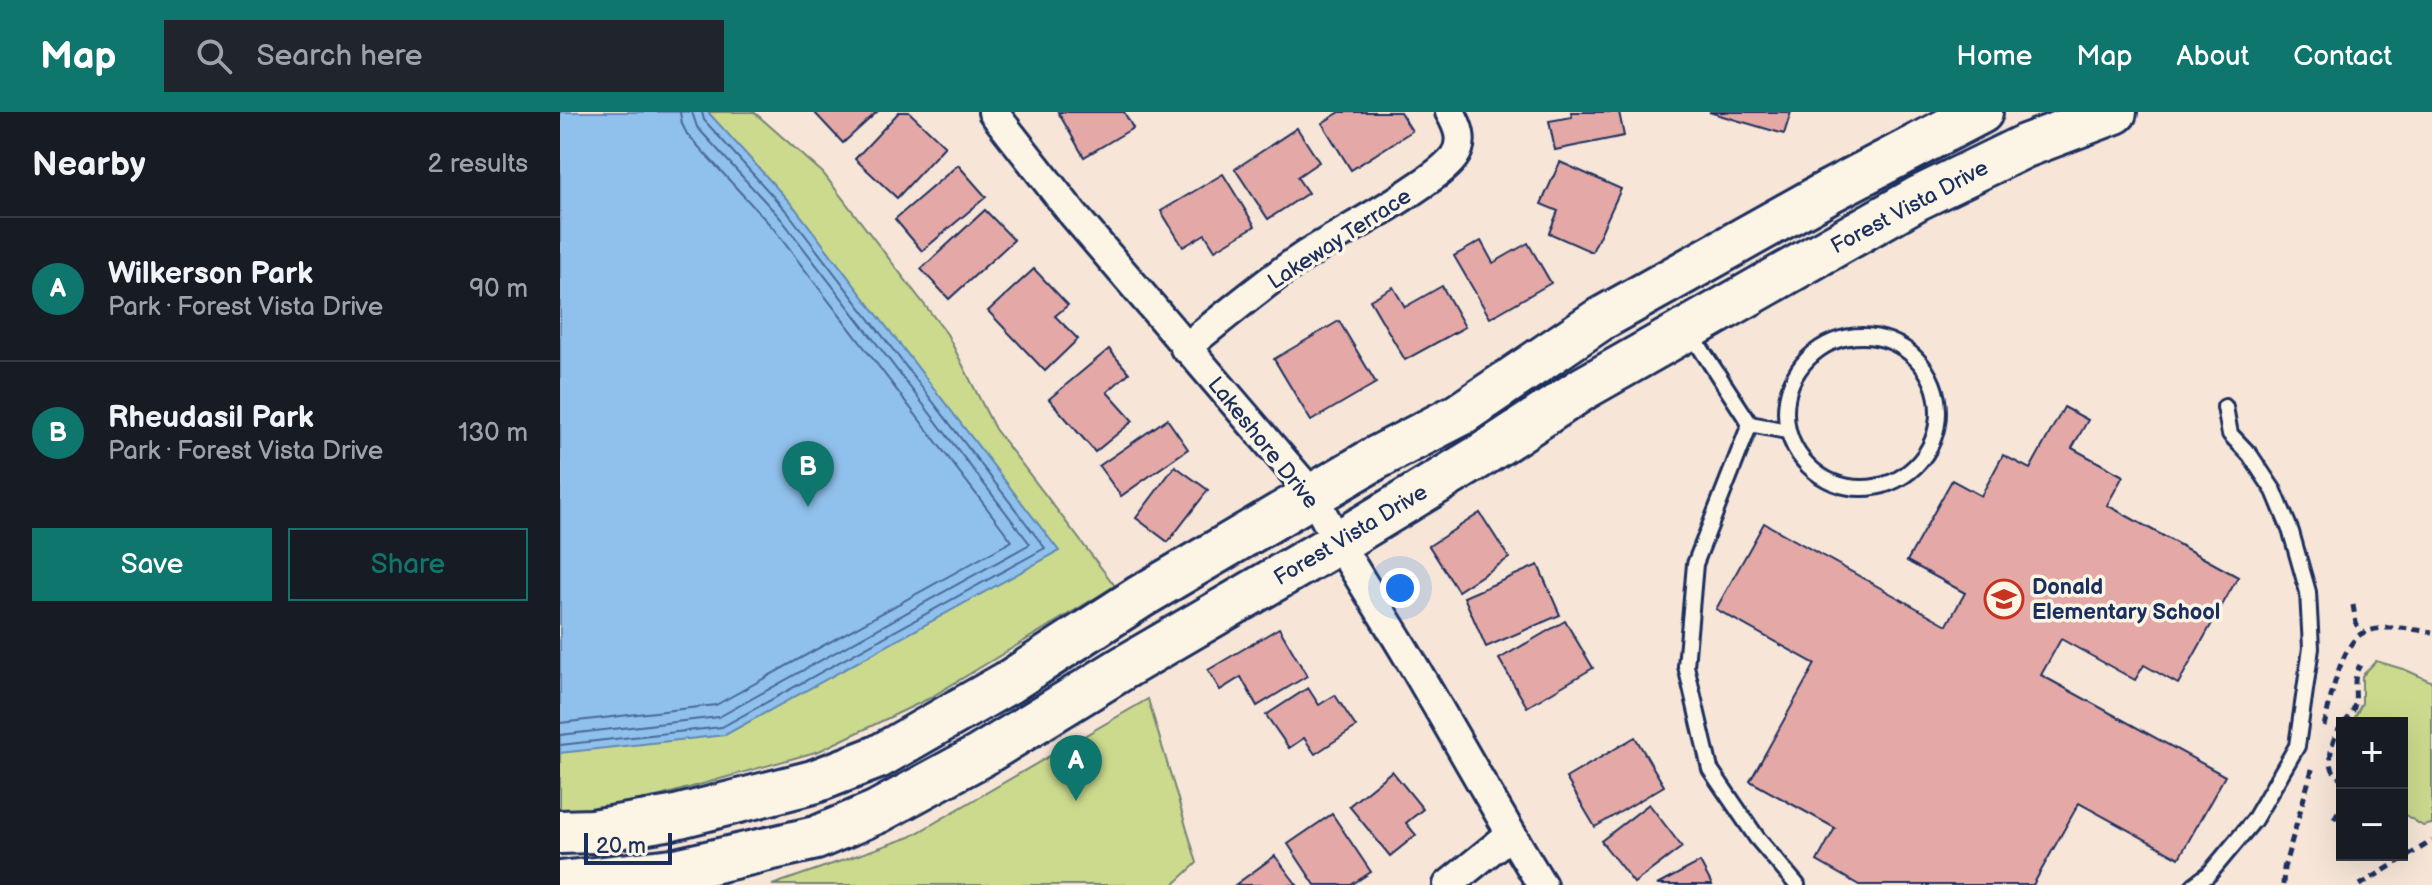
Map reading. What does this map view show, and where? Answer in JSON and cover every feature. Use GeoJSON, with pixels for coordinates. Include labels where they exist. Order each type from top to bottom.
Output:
{"type":"FeatureCollection","features":[{"type":"Feature","properties":{"kind":"main road"},"geometry":{"type":"LineString","coordinates":[[560,832],[592,831],[672,818],[813,782],[878,757],[1009,682],[1140,597],[1313,495],[1459,415],[1599,320],[1828,192],[1981,112]]}},
{"type":"Feature","properties":{"kind":"main road","name":"Forest Vista Drive"},"geometry":{"type":"LineString","coordinates":[[560,883],[681,869],[816,838],[877,812],[980,756],[1337,543],[1479,457],[1584,388],[1688,328],[1918,198],[2025,146],[2115,112]]}},
{"type":"Feature","properties":{"kind":"main road"},"geometry":{"type":"LineString","coordinates":[[1663,284],[1688,328]]}},
{"type":"Feature","properties":{"kind":"street","name":"Lakeshore Drive"},"geometry":{"type":"LineString","coordinates":[[993,112],[1072,213],[1313,495],[1337,543],[1542,885]]}},
{"type":"Feature","properties":{"kind":"street","name":"Lakeway Terrace"},"geometry":{"type":"LineString","coordinates":[[1185,348],[1284,270],[1378,214],[1437,173],[1455,156],[1459,145],[1460,136],[1450,112]]}},
{"type":"Feature","properties":{"kind":"street"},"geometry":{"type":"LineString","coordinates":[[1448,885],[1511,834]]}},
{"type":"Feature","properties":{"kind":"lane"},"geometry":{"type":"LineString","coordinates":[[1688,328],[1750,424],[1787,431]]}},
{"type":"Feature","properties":{"kind":"lane"},"geometry":{"type":"LineString","coordinates":[[1850,336],[1874,336],[1897,344],[1917,358],[1931,378],[1938,401],[1937,427],[1927,452],[1910,472],[1887,484],[1861,489],[1835,484],[1812,471],[1795,451],[1787,431],[1785,400],[1793,378],[1807,358],[1827,344],[1850,336]]}},
{"type":"Feature","properties":{"kind":"lane"},"geometry":{"type":"LineString","coordinates":[[2194,885],[2209,874],[2254,820],[2297,746],[2311,648],[2308,592],[2291,532],[2274,491],[2250,455],[2230,434],[2225,407]]}},
{"type":"Feature","properties":{"kind":"lane"},"geometry":{"type":"LineString","coordinates":[[1750,424],[1695,564],[1686,666],[1710,769],[1757,838],[1797,885]]}},
{"type":"Feature","properties":{"kind":"path"},"geometry":{"type":"LineString","coordinates":[[2353,605],[2361,634]]}},
{"type":"Feature","properties":{"kind":"path"},"geometry":{"type":"LineString","coordinates":[[2321,739],[2337,674],[2347,652],[2361,634],[2384,628],[2432,632]]}},
{"type":"Feature","properties":{"kind":"path"},"geometry":{"type":"LineString","coordinates":[[2350,717],[2357,700],[2355,673],[2360,665]]}},
{"type":"Feature","properties":{"kind":"path"},"geometry":{"type":"LineString","coordinates":[[2336,734],[2331,748],[2336,774]]}},
{"type":"Feature","properties":{"kind":"path"},"geometry":{"type":"LineString","coordinates":[[2283,885],[2284,868],[2317,753]]}},
{"type":"Feature","properties":{"kind":"path"},"geometry":{"type":"LineString","coordinates":[[2334,819],[2336,816]]}},
{"type":"Feature","properties":{"kind":"path"},"geometry":{"type":"LineString","coordinates":[[2360,885],[2432,841]]}},
{"type":"Feature","properties":{"kind":"green space"},"geometry":{"type":"Polygon","coordinates":[[[560,112],[754,112],[823,173],[947,334],[995,429],[1115,586],[928,699],[819,751],[660,796],[560,819],[560,112]]]}},
{"type":"Feature","properties":{"kind":"green space"},"geometry":{"type":"Polygon","coordinates":[[[2376,661],[2432,682],[2432,824],[2423,826],[2408,817],[2408,717],[2355,717],[2362,703],[2362,676],[2376,661]]]}},
{"type":"Feature","properties":{"kind":"green space"},"geometry":{"type":"Polygon","coordinates":[[[1148,699],[1197,863],[1173,885],[772,885],[910,837],[1148,699]]]}},
{"type":"Feature","properties":{"kind":"water"},"geometry":{"type":"Polygon","coordinates":[[[560,112],[708,112],[795,208],[1059,551],[725,735],[560,753],[560,112]]]}},
{"type":"Feature","properties":{"kind":"building"},"geometry":{"type":"Polygon","coordinates":[[[814,112],[877,112],[843,143],[814,112]]]}},
{"type":"Feature","properties":{"kind":"building"},"geometry":{"type":"Polygon","coordinates":[[[899,112],[909,112],[945,146],[897,198],[855,159],[899,112]]]}},
{"type":"Feature","properties":{"kind":"building"},"geometry":{"type":"Polygon","coordinates":[[[1058,112],[1124,112],[1133,128],[1084,157],[1058,112]]]}},
{"type":"Feature","properties":{"kind":"building"},"geometry":{"type":"Polygon","coordinates":[[[1340,112],[1400,112],[1412,131],[1351,170],[1322,123],[1340,112]]]}},
{"type":"Feature","properties":{"kind":"building"},"geometry":{"type":"Polygon","coordinates":[[[1571,112],[1619,112],[1624,136],[1555,150],[1549,121],[1572,117],[1571,112]]]}},
{"type":"Feature","properties":{"kind":"building"},"geometry":{"type":"Polygon","coordinates":[[[1709,112],[1791,112],[1784,134],[1709,112]]]}},
{"type":"Feature","properties":{"kind":"building"},"geometry":{"type":"Polygon","coordinates":[[[1297,128],[1319,162],[1297,177],[1308,193],[1268,219],[1235,169],[1297,128]]]}},
{"type":"Feature","properties":{"kind":"building"},"geometry":{"type":"Polygon","coordinates":[[[1560,162],[1621,189],[1592,252],[1549,233],[1558,211],[1541,204],[1560,162]]]}},
{"type":"Feature","properties":{"kind":"building"},"geometry":{"type":"Polygon","coordinates":[[[958,165],[986,197],[922,251],[895,219],[958,165]]]}},
{"type":"Feature","properties":{"kind":"building"},"geometry":{"type":"Polygon","coordinates":[[[1223,174],[1255,226],[1215,250],[1205,234],[1183,247],[1161,211],[1223,174]]]}},
{"type":"Feature","properties":{"kind":"building"},"geometry":{"type":"Polygon","coordinates":[[[985,210],[1014,240],[949,299],[921,269],[985,210]]]}},
{"type":"Feature","properties":{"kind":"building"},"geometry":{"type":"Polygon","coordinates":[[[1481,241],[1493,263],[1528,243],[1551,283],[1490,318],[1454,256],[1481,241]]]}},
{"type":"Feature","properties":{"kind":"building"},"geometry":{"type":"Polygon","coordinates":[[[1034,269],[1068,305],[1055,316],[1078,339],[1045,371],[988,311],[1034,269]]]}},
{"type":"Feature","properties":{"kind":"building"},"geometry":{"type":"Polygon","coordinates":[[[1442,286],[1465,327],[1405,360],[1370,300],[1393,287],[1405,307],[1442,286]]]}},
{"type":"Feature","properties":{"kind":"building"},"geometry":{"type":"Polygon","coordinates":[[[1339,321],[1376,383],[1311,421],[1274,359],[1339,321]]]}},
{"type":"Feature","properties":{"kind":"building"},"geometry":{"type":"Polygon","coordinates":[[[1109,349],[1129,373],[1107,392],[1133,421],[1095,452],[1049,399],[1109,349]]]}},
{"type":"Feature","properties":{"kind":"building"},"geometry":{"type":"Polygon","coordinates":[[[2064,407],[2088,420],[2072,448],[2123,476],[2107,505],[2238,577],[2178,684],[2144,665],[2135,680],[2061,639],[2041,675],[2225,776],[2179,858],[2079,803],[2033,885],[1859,885],[1817,861],[1835,828],[1750,781],[1815,664],[1716,609],[1764,523],[1947,625],[1965,593],[1907,561],[1952,480],[1981,496],[2003,455],[2030,469],[2064,407]]]}},
{"type":"Feature","properties":{"kind":"building"},"geometry":{"type":"Polygon","coordinates":[[[1167,419],[1188,449],[1121,496],[1099,466],[1167,419]]]}},
{"type":"Feature","properties":{"kind":"building"},"geometry":{"type":"Polygon","coordinates":[[[1175,466],[1208,490],[1168,542],[1136,518],[1175,466]]]}},
{"type":"Feature","properties":{"kind":"building"},"geometry":{"type":"Polygon","coordinates":[[[1480,513],[1509,558],[1458,591],[1429,546],[1480,513]]]}},
{"type":"Feature","properties":{"kind":"building"},"geometry":{"type":"Polygon","coordinates":[[[1538,565],[1560,615],[1486,647],[1464,597],[1538,565]]]}},
{"type":"Feature","properties":{"kind":"building"},"geometry":{"type":"Polygon","coordinates":[[[1565,621],[1593,668],[1527,707],[1499,659],[1565,621]]]}},
{"type":"Feature","properties":{"kind":"building"},"geometry":{"type":"Polygon","coordinates":[[[1279,628],[1307,676],[1257,706],[1241,677],[1220,690],[1208,670],[1279,628]]]}},
{"type":"Feature","properties":{"kind":"building"},"geometry":{"type":"Polygon","coordinates":[[[1308,688],[1319,705],[1335,695],[1356,727],[1315,754],[1304,738],[1289,748],[1266,715],[1308,688]]]}},
{"type":"Feature","properties":{"kind":"building"},"geometry":{"type":"Polygon","coordinates":[[[1635,737],[1664,786],[1595,827],[1566,778],[1635,737]]]}},
{"type":"Feature","properties":{"kind":"building"},"geometry":{"type":"Polygon","coordinates":[[[1392,771],[1423,809],[1406,823],[1416,835],[1390,856],[1349,806],[1392,771]]]}},
{"type":"Feature","properties":{"kind":"building"},"geometry":{"type":"Polygon","coordinates":[[[1649,804],[1682,847],[1634,883],[1601,841],[1649,804]]]}},
{"type":"Feature","properties":{"kind":"building"},"geometry":{"type":"Polygon","coordinates":[[[1332,814],[1371,872],[1351,885],[1315,885],[1288,844],[1332,814]]]}},
{"type":"Feature","properties":{"kind":"building"},"geometry":{"type":"Polygon","coordinates":[[[1275,856],[1297,885],[1235,885],[1275,856]]]}},
{"type":"Feature","properties":{"kind":"building"},"geometry":{"type":"Polygon","coordinates":[[[1700,862],[1712,885],[1657,885],[1700,862]]]}},
{"type":"Feature","properties":{"kind":"place","name":"Rheudasil Park"},"geometry":{"type":"Point","coordinates":[808,507]}},
{"type":"Feature","properties":{"kind":"place","name":"Donald Elementary School"},"geometry":{"type":"Point","coordinates":[2004,599]}},
{"type":"Feature","properties":{"kind":"place","name":"Wilkerson Park"},"geometry":{"type":"Point","coordinates":[1076,801]}}]}
